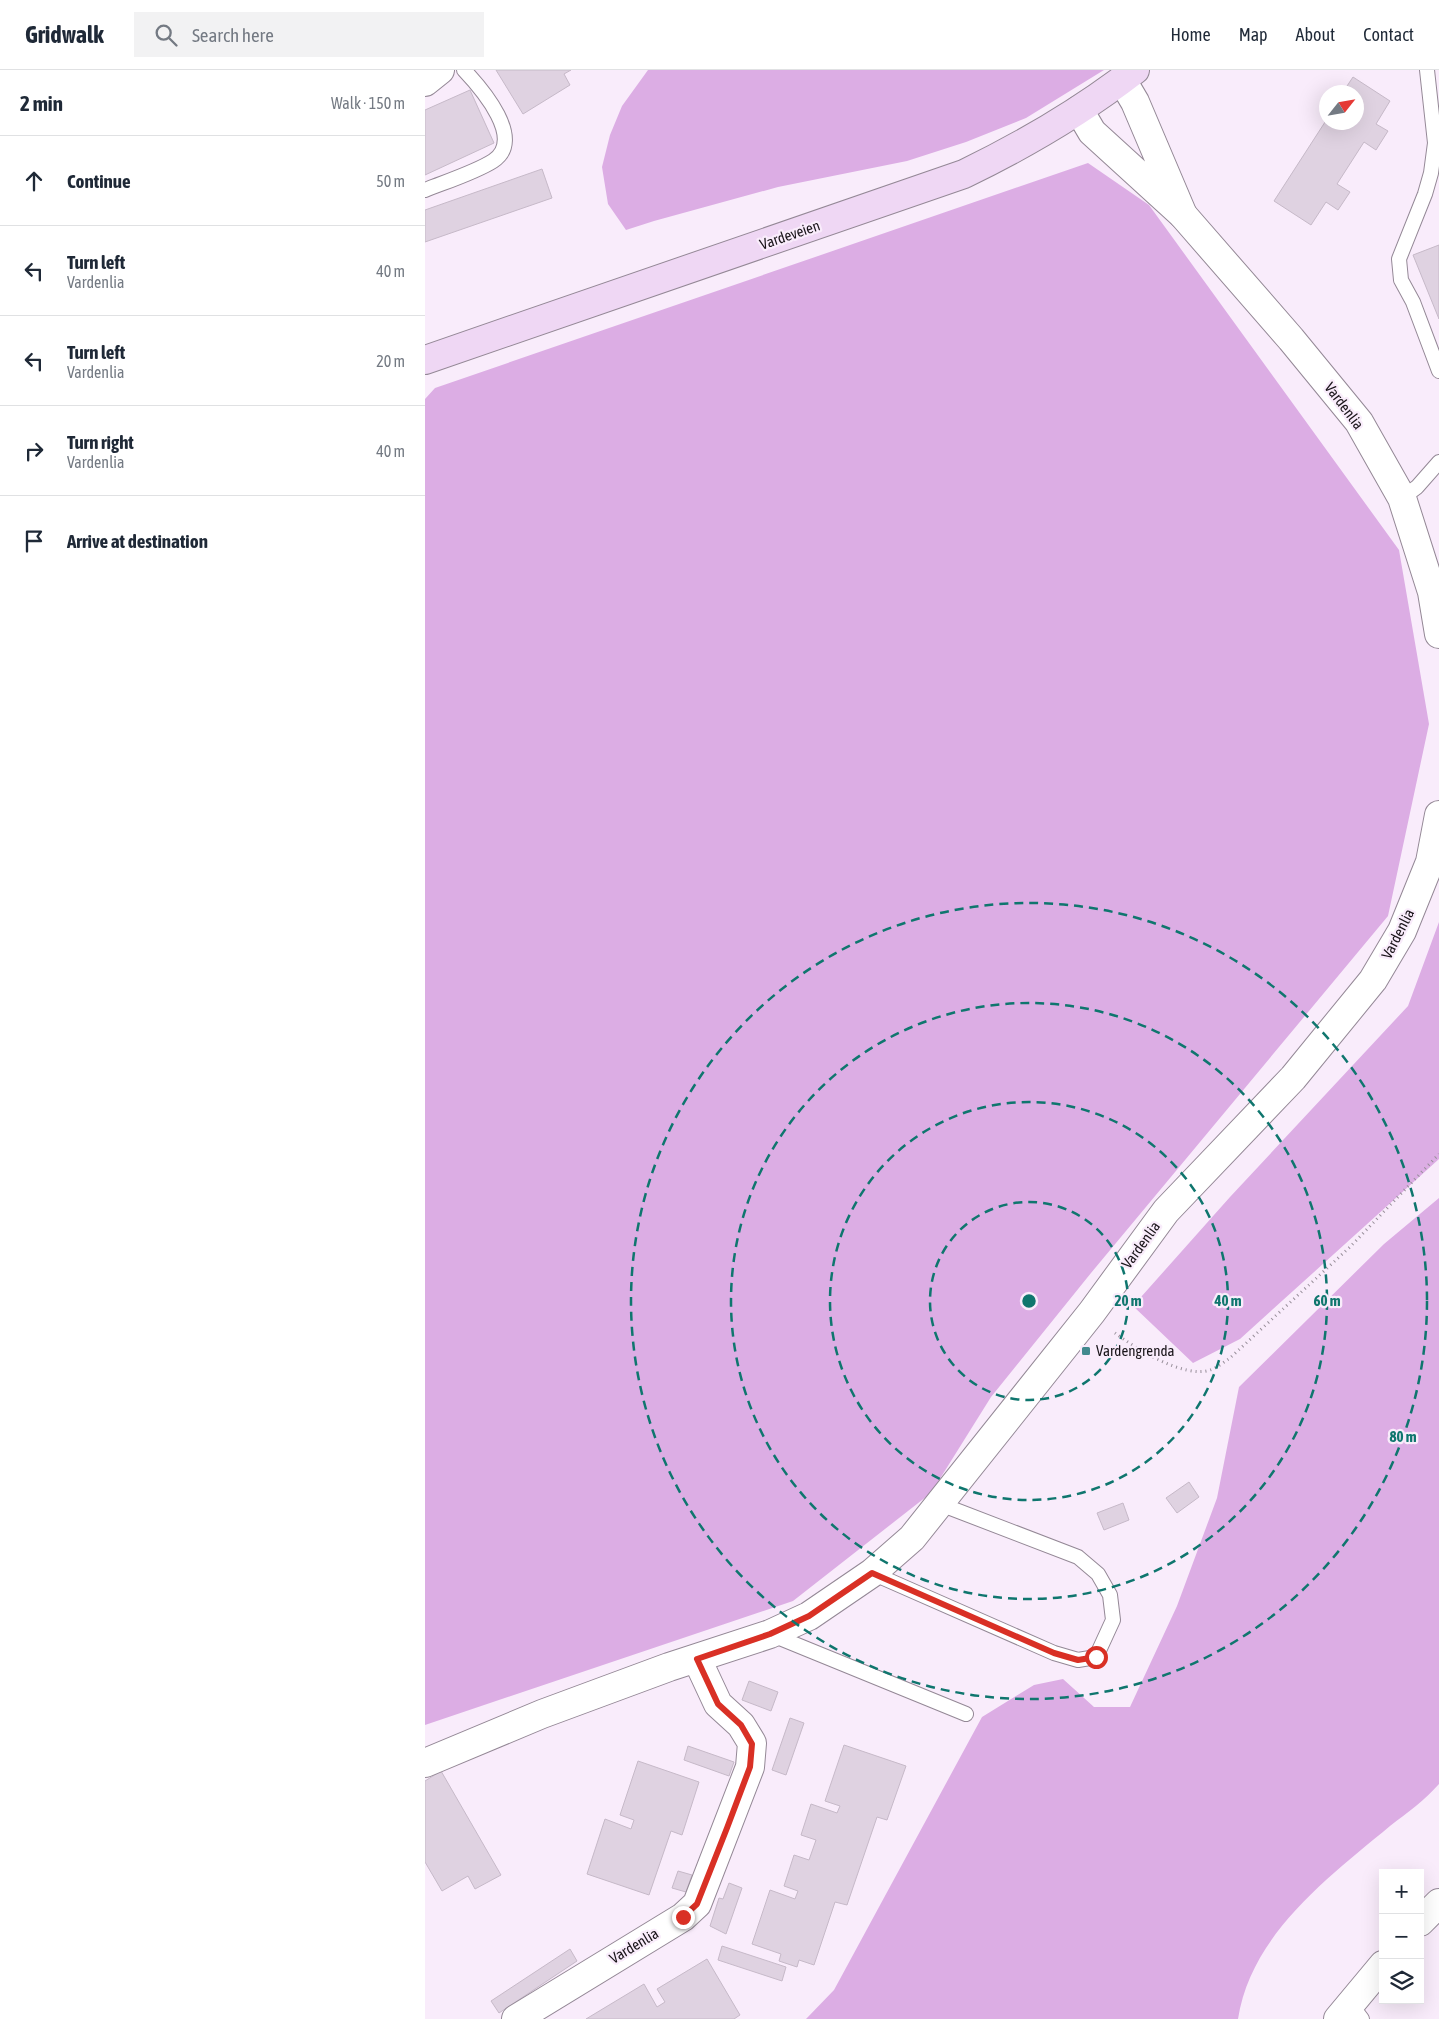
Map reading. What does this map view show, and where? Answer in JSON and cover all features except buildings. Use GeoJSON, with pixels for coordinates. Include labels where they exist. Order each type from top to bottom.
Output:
{"type":"FeatureCollection","features":[{"type":"Feature","properties":{"kind":"street"},"geometry":{"type":"LineString","coordinates":[[425,82],[440,70]]}},
{"type":"Feature","properties":{"kind":"street","name":"Vardeveien"},"geometry":{"type":"LineString","coordinates":[[425,360],[964,174],[1009,152],[1079,110],[1129,75]]}},
{"type":"Feature","properties":{"kind":"street","name":"Vardenlia"},"geometry":{"type":"LineString","coordinates":[[1129,75],[1135,102],[1183,215]]}},
{"type":"Feature","properties":{"kind":"street","name":"Vardenlia"},"geometry":{"type":"LineString","coordinates":[[1079,110],[1092,132],[1183,215],[1291,339],[1359,422],[1402,498],[1432,592],[1439,634]]}},
{"type":"Feature","properties":{"kind":"street","name":"Vardenlia"},"geometry":{"type":"LineString","coordinates":[[425,1763],[542,1714],[637,1678],[770,1634],[809,1616],[872,1573],[912,1538],[1092,1312],[1166,1211],[1293,1078],[1373,980],[1402,931],[1427,870],[1439,815]]}},
{"type":"Feature","properties":{"kind":"street","name":"Vardenlia"},"geometry":{"type":"LineString","coordinates":[[516,2019],[683,1917],[697,1904],[750,1767],[752,1744],[741,1725],[718,1704],[697,1659]]}},
{"type":"Feature","properties":{"kind":"street"},"geometry":{"type":"LineString","coordinates":[[1424,1918],[1439,1903]]}},
{"type":"Feature","properties":{"kind":"street"},"geometry":{"type":"LineString","coordinates":[[1350,2014],[1379,1971]]}},
{"type":"Feature","properties":{"kind":"lane"},"geometry":{"type":"LineString","coordinates":[[425,190],[493,161],[504,151],[507,142],[504,126],[475,81],[465,70]]}},
{"type":"Feature","properties":{"kind":"lane"},"geometry":{"type":"LineString","coordinates":[[1427,70],[1435,143],[1431,172],[1425,194],[1399,259],[1401,280],[1413,302],[1439,371]]}},
{"type":"Feature","properties":{"kind":"lane"},"geometry":{"type":"LineString","coordinates":[[1402,498],[1417,487],[1439,462]]}},
{"type":"Feature","properties":{"kind":"lane"},"geometry":{"type":"LineString","coordinates":[[872,1573],[1054,1653],[1078,1660],[1096,1657],[1113,1620],[1110,1595],[1098,1574],[1078,1557],[940,1504]]}},
{"type":"Feature","properties":{"kind":"lane"},"geometry":{"type":"LineString","coordinates":[[770,1634],[966,1714]]}},
{"type":"Feature","properties":{"kind":"path"},"geometry":{"type":"LineString","coordinates":[[1092,1312],[1117,1334],[1156,1358],[1188,1371],[1209,1370],[1230,1358],[1350,1247],[1439,1154]]}},
{"type":"Feature","properties":{"kind":"shaded area"},"geometry":{"type":"Polygon","coordinates":[[[648,70],[1104,70],[1026,118],[966,142],[907,161],[778,187],[626,230],[608,204],[602,167],[610,135],[622,106],[648,70]]]}},
{"type":"Feature","properties":{"kind":"shaded area"},"geometry":{"type":"Polygon","coordinates":[[[1088,163],[1149,205],[1399,550],[1429,724],[1388,916],[1091,1273],[991,1397],[931,1493],[793,1601],[425,1725],[425,399],[435,388],[1088,163]]]}},
{"type":"Feature","properties":{"kind":"shaded area"},"geometry":{"type":"Polygon","coordinates":[[[1439,922],[1439,1159],[1240,1339],[1193,1363],[1133,1306],[1230,1197],[1408,1006],[1439,922]]]}},
{"type":"Feature","properties":{"kind":"shaded area"},"geometry":{"type":"Polygon","coordinates":[[[1439,1198],[1439,1784],[1422,1801],[1342,1866],[1296,1910],[1276,1934],[1259,1960],[1246,1988],[1238,2019],[806,2019],[834,1990],[982,1717],[1034,1685],[1063,1679],[1094,1707],[1130,1707],[1177,1606],[1217,1498],[1239,1387],[1384,1244],[1439,1198]]]}},
{"type":"Feature","properties":{"kind":"place","name":"Vardengrenda"},"geometry":{"type":"Point","coordinates":[1086,1351]}},
{"type":"Feature","properties":{"kind":"route"},"geometry":{"type":"LineString","coordinates":[[683,1917],[697,1904],[750,1767],[752,1744],[741,1725],[718,1704],[697,1659],[770,1634],[809,1616],[872,1573],[1054,1653],[1078,1660],[1096,1657]]}}]}
